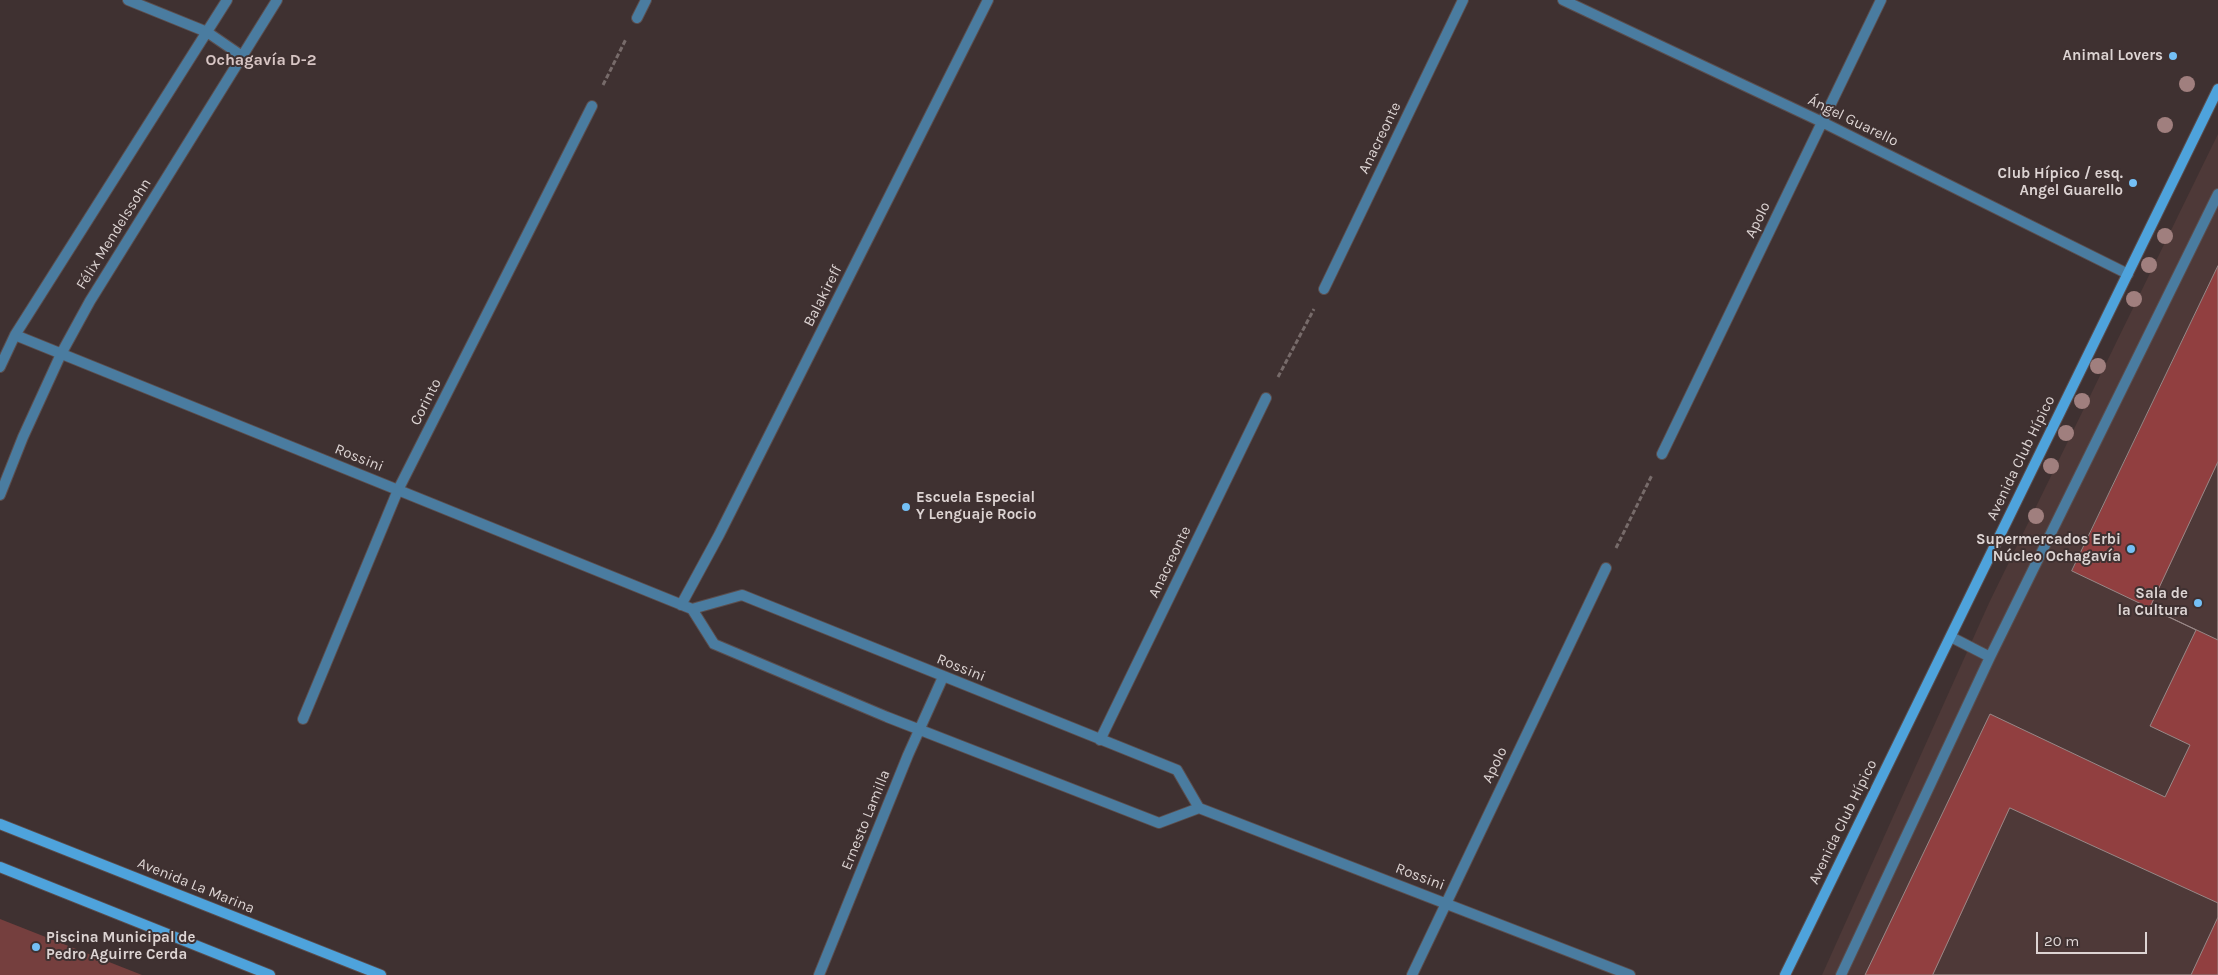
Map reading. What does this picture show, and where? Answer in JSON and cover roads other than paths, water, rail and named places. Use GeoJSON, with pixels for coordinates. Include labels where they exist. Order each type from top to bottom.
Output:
{"type":"FeatureCollection","features":[{"type":"Feature","properties":{"kind":"main road","name":"Avenida Club Hípico"},"geometry":{"type":"LineString","coordinates":[[1785,975],[2218,89]]}},
{"type":"Feature","properties":{"kind":"main road","name":"Avenida La Marina"},"geometry":{"type":"LineString","coordinates":[[0,824],[382,975]]}},
{"type":"Feature","properties":{"kind":"main road"},"geometry":{"type":"LineString","coordinates":[[0,867],[270,975]]}},
{"type":"Feature","properties":{"kind":"street"},"geometry":{"type":"LineString","coordinates":[[128,0],[207,32],[242,56]]}},
{"type":"Feature","properties":{"kind":"street","name":"Félix Mendelssohn"},"geometry":{"type":"LineString","coordinates":[[0,367],[15,335],[227,0]]}},
{"type":"Feature","properties":{"kind":"street","name":"Félix Mendelssohn"},"geometry":{"type":"LineString","coordinates":[[0,495],[23,437],[61,354],[90,301],[277,0]]}},
{"type":"Feature","properties":{"kind":"street"},"geometry":{"type":"LineString","coordinates":[[637,18],[646,0]]}},
{"type":"Feature","properties":{"kind":"street","name":"Balakireff"},"geometry":{"type":"LineString","coordinates":[[681,604],[720,535],[988,0]]}},
{"type":"Feature","properties":{"kind":"street","name":"Anacreonte"},"geometry":{"type":"LineString","coordinates":[[1324,289],[1463,0]]}},
{"type":"Feature","properties":{"kind":"street","name":"Ángel Guarello"},"geometry":{"type":"LineString","coordinates":[[1563,0],[1822,122],[2128,274]]}},
{"type":"Feature","properties":{"kind":"street","name":"Apolo"},"geometry":{"type":"LineString","coordinates":[[1662,454],[1880,0]]}},
{"type":"Feature","properties":{"kind":"street","name":"Corinto"},"geometry":{"type":"LineString","coordinates":[[303,719],[398,490],[592,106]]}},
{"type":"Feature","properties":{"kind":"street"},"geometry":{"type":"LineString","coordinates":[[1840,975],[1990,657],[2218,194]]}},
{"type":"Feature","properties":{"kind":"street","name":"Rossini"},"geometry":{"type":"LineString","coordinates":[[15,335],[692,609],[742,595],[1177,770],[1199,808],[1630,975]]}},
{"type":"Feature","properties":{"kind":"street","name":"Anacreonte"},"geometry":{"type":"LineString","coordinates":[[1100,740],[1266,398]]}},
{"type":"Feature","properties":{"kind":"street","name":"Apolo"},"geometry":{"type":"LineString","coordinates":[[1412,975],[1606,568]]}},
{"type":"Feature","properties":{"kind":"street"},"geometry":{"type":"LineString","coordinates":[[692,609],[714,644],[919,729],[1160,823],[1199,808]]}},
{"type":"Feature","properties":{"kind":"street"},"geometry":{"type":"LineString","coordinates":[[1951,637],[1990,657]]}},
{"type":"Feature","properties":{"kind":"street","name":"Ernesto Lamilla"},"geometry":{"type":"LineString","coordinates":[[819,975],[919,729],[943,677]]}},
{"type":"Feature","properties":{"kind":"place","name":"Animal Lovers"},"geometry":{"type":"Point","coordinates":[2173,56]}},
{"type":"Feature","properties":{"kind":"place","name":"Club Hípico / esq. Angel Guarello"},"geometry":{"type":"Point","coordinates":[2133,183]}},
{"type":"Feature","properties":{"kind":"place","name":"Escuela Especial Y Lenguaje Rocio"},"geometry":{"type":"Point","coordinates":[906,507]}},
{"type":"Feature","properties":{"kind":"place","name":"Supermercados Erbi Núcleo Ochagavía"},"geometry":{"type":"Point","coordinates":[2131,549]}},
{"type":"Feature","properties":{"kind":"place","name":"Sala de la Cultura"},"geometry":{"type":"Point","coordinates":[2198,603]}},
{"type":"Feature","properties":{"kind":"place","name":"Piscina Municipal de Pedro Aguirre Cerda"},"geometry":{"type":"Point","coordinates":[36,947]}},
{"type":"Feature","properties":{"kind":"district","name":"Ochagavía D-2"},"geometry":{"type":"Point","coordinates":[261,60]}}]}
